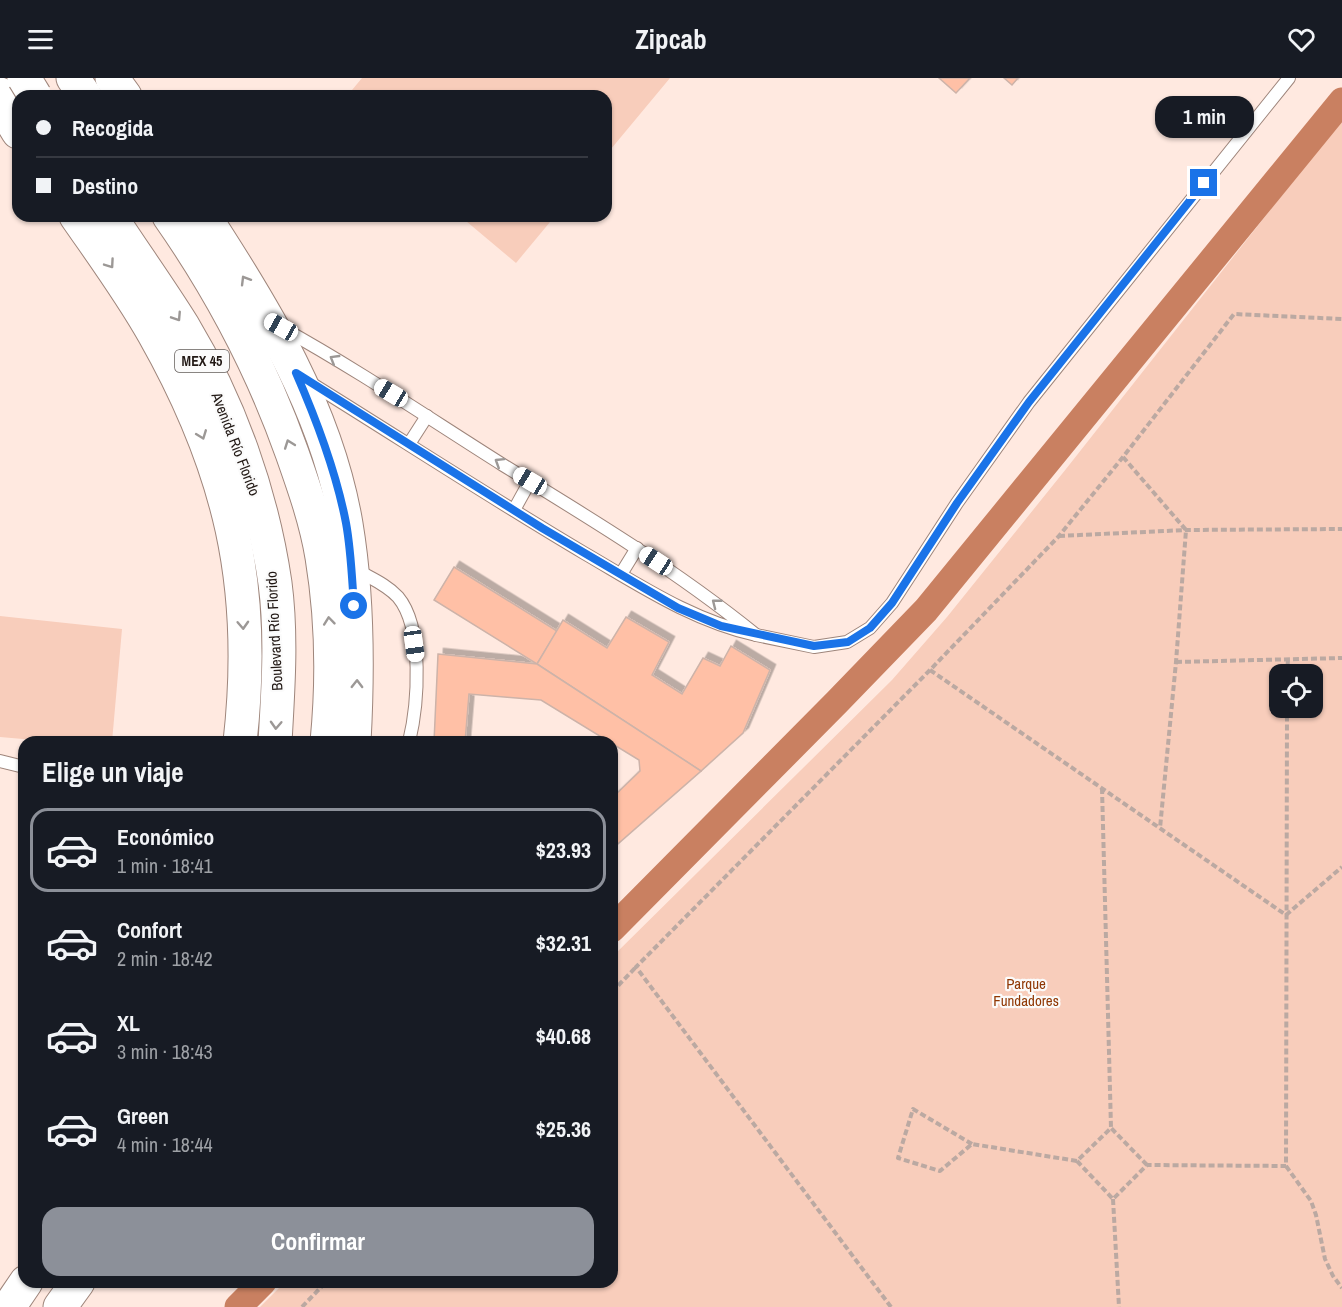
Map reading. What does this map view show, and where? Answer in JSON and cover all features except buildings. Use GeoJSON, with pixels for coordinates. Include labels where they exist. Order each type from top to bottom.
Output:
{"type":"FeatureCollection","features":[{"type":"Feature","properties":{"kind":"main road"},"geometry":{"type":"LineString","coordinates":[[0,93],[12,122]]}},
{"type":"Feature","properties":{"kind":"main road"},"geometry":{"type":"LineString","coordinates":[[80,222],[119,276],[154,334],[187,398],[213,464],[232,529],[242,598],[246,681],[241,736]]}},
{"type":"Feature","properties":{"kind":"main road","name":"Avenida Río Florido"},"geometry":{"type":"LineString","coordinates":[[114,222],[183,327],[209,375],[247,467],[263,520]]}},
{"type":"Feature","properties":{"kind":"main road","name":"MEX 45"},"geometry":{"type":"LineString","coordinates":[[173,222],[194,253],[245,343],[277,411],[309,499],[322,557],[330,632],[330,716],[328,736]]}},
{"type":"Feature","properties":{"kind":"main road"},"geometry":{"type":"LineString","coordinates":[[208,222],[270,321],[314,414],[331,463],[346,523],[351,567],[357,645],[354,736]]}},
{"type":"Feature","properties":{"kind":"main road","name":"Boulevard Río Florido"},"geometry":{"type":"LineString","coordinates":[[263,520],[275,584],[278,649],[275,736]]}},
{"type":"Feature","properties":{"kind":"main road"},"geometry":{"type":"LineString","coordinates":[[9,1307],[22,1288]]}},
{"type":"Feature","properties":{"kind":"lane"},"geometry":{"type":"LineString","coordinates":[[296,373],[514,510],[678,608],[721,626],[756,635],[814,646],[848,642],[870,628],[892,603],[957,503],[1029,402],[1289,78]]}},
{"type":"Feature","properties":{"kind":"lane"},"geometry":{"type":"LineString","coordinates":[[270,321],[427,416],[636,548],[694,586],[756,635]]}},
{"type":"Feature","properties":{"kind":"lane"},"geometry":{"type":"LineString","coordinates":[[410,444],[427,416]]}},
{"type":"Feature","properties":{"kind":"lane"},"geometry":{"type":"LineString","coordinates":[[514,510],[530,481]]}},
{"type":"Feature","properties":{"kind":"lane"},"geometry":{"type":"LineString","coordinates":[[621,574],[636,548]]}},
{"type":"Feature","properties":{"kind":"lane"},"geometry":{"type":"LineString","coordinates":[[351,567],[387,587],[406,609],[411,621],[418,667],[410,736]]}},
{"type":"Feature","properties":{"kind":"lane"},"geometry":{"type":"LineString","coordinates":[[0,761],[18,766]]}},
{"type":"Feature","properties":{"kind":"path"},"geometry":{"type":"LineString","coordinates":[[618,986],[1059,536],[1234,314],[1342,319]]}},
{"type":"Feature","properties":{"kind":"path"},"geometry":{"type":"LineString","coordinates":[[1123,457],[1186,530],[1160,828]]}},
{"type":"Feature","properties":{"kind":"path"},"geometry":{"type":"LineString","coordinates":[[1059,536],[1186,530],[1342,529]]}},
{"type":"Feature","properties":{"kind":"path"},"geometry":{"type":"LineString","coordinates":[[1176,662],[1342,658]]}},
{"type":"Feature","properties":{"kind":"path"},"geometry":{"type":"LineString","coordinates":[[1288,659],[1288,664]]}},
{"type":"Feature","properties":{"kind":"path"},"geometry":{"type":"LineString","coordinates":[[930,670],[1287,915]]}},
{"type":"Feature","properties":{"kind":"path"},"geometry":{"type":"LineString","coordinates":[[1287,718],[1286,1166],[1311,1201],[1316,1215],[1324,1259],[1342,1288]]}},
{"type":"Feature","properties":{"kind":"path"},"geometry":{"type":"LineString","coordinates":[[1102,788],[1111,1128],[1147,1165]]}},
{"type":"Feature","properties":{"kind":"path"},"geometry":{"type":"LineString","coordinates":[[1287,915],[1342,867]]}},
{"type":"Feature","properties":{"kind":"path"},"geometry":{"type":"LineString","coordinates":[[636,967],[891,1307]]}},
{"type":"Feature","properties":{"kind":"path"},"geometry":{"type":"LineString","coordinates":[[972,1144],[940,1171],[898,1158],[913,1109],[972,1144],[1077,1161],[1113,1198],[1119,1307]]}},
{"type":"Feature","properties":{"kind":"path"},"geometry":{"type":"LineString","coordinates":[[1077,1161],[1111,1128]]}},
{"type":"Feature","properties":{"kind":"path"},"geometry":{"type":"LineString","coordinates":[[1113,1198],[1147,1165],[1286,1166]]}},
{"type":"Feature","properties":{"kind":"path"},"geometry":{"type":"LineString","coordinates":[[302,1307],[320,1288]]}},
{"type":"Feature","properties":{"kind":"green space"},"geometry":{"type":"Polygon","coordinates":[[[362,78],[670,78],[612,148],[612,90],[352,90],[362,78]]]}},
{"type":"Feature","properties":{"kind":"green space","name":"Parque Fundadores"},"geometry":{"type":"Polygon","coordinates":[[[1342,119],[1342,1307],[260,1307],[279,1288],[618,1288],[618,951],[892,680],[947,617],[1066,469],[1342,119]]]}},
{"type":"Feature","properties":{"kind":"green space"},"geometry":{"type":"Polygon","coordinates":[[[467,222],[550,222],[516,263],[467,222]]]}},
{"type":"Feature","properties":{"kind":"green space"},"geometry":{"type":"Polygon","coordinates":[[[0,616],[122,629],[113,736],[0,737],[0,616]]]}},
{"type":"Feature","properties":{"kind":"waterway"},"geometry":{"type":"LineString","coordinates":[[618,923],[926,610],[1342,101]]}},
{"type":"Feature","properties":{"kind":"waterway"},"geometry":{"type":"LineString","coordinates":[[238,1307],[257,1288]]}},
{"type":"Feature","properties":{"kind":"route"},"geometry":{"type":"LineString","coordinates":[[354,606],[346,523],[331,463],[314,414],[296,373],[542,528],[678,608],[721,626],[756,635],[814,646],[848,642],[870,628],[892,603],[957,503],[1029,402],[1204,183]]}}]}
